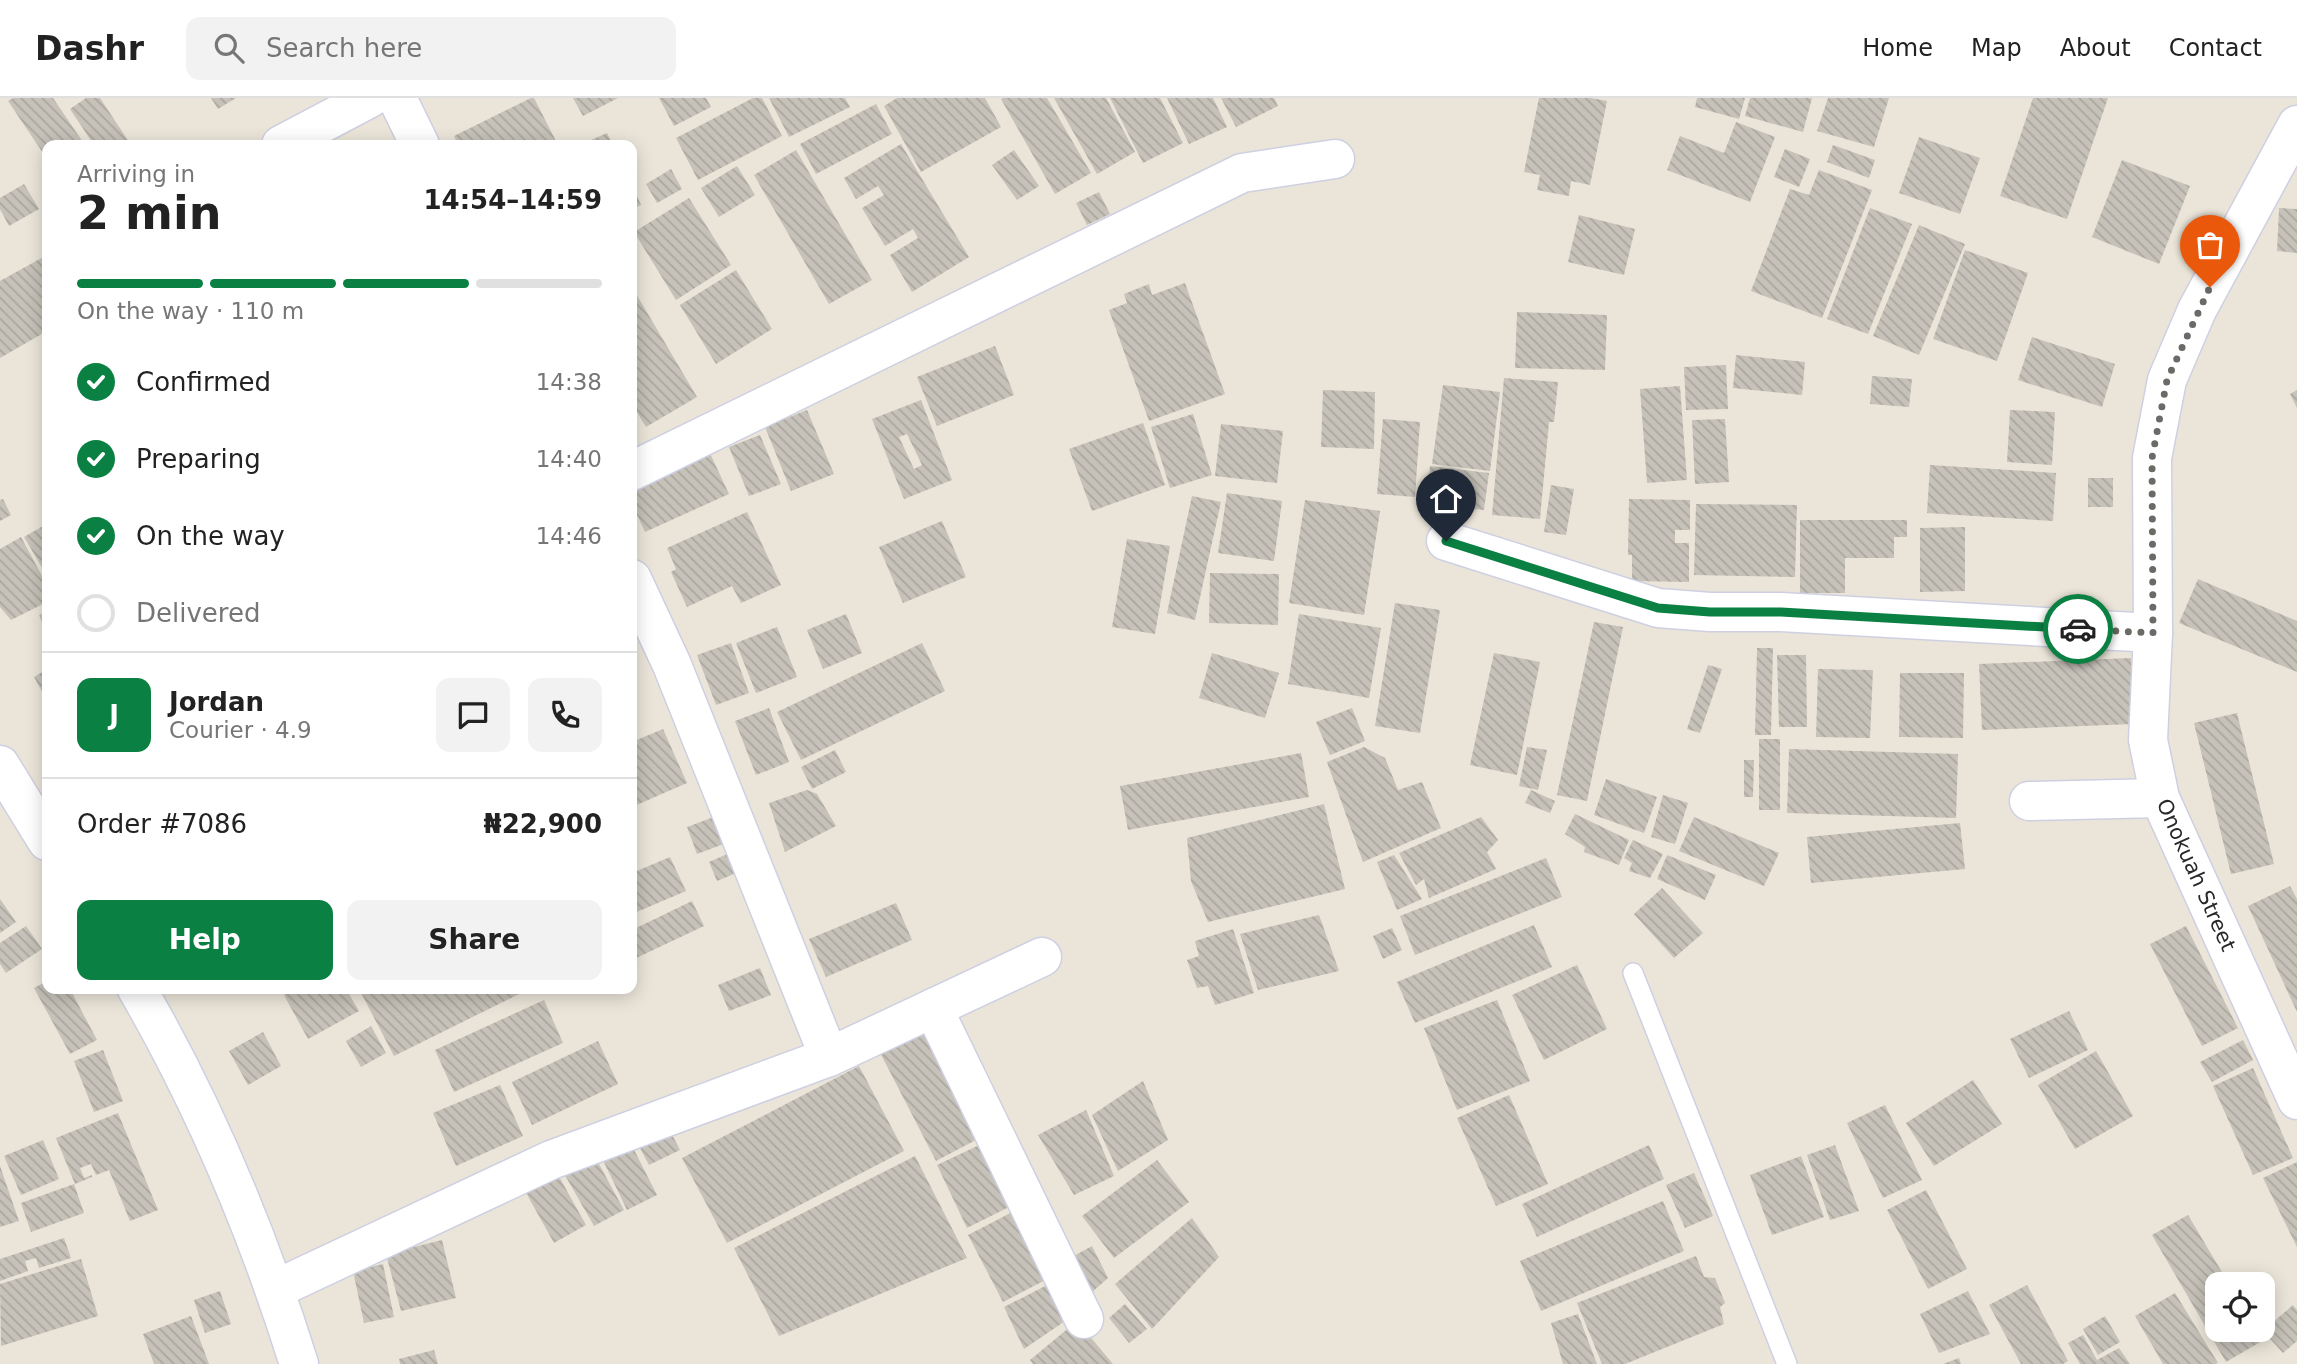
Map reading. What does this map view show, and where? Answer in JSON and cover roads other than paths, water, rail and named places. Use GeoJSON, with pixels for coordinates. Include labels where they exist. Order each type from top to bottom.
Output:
{"type":"FeatureCollection","features":[{"type":"Feature","properties":{"kind":"street"},"geometry":{"type":"LineString","coordinates":[[290,140],[370,98]]}},
{"type":"Feature","properties":{"kind":"street"},"geometry":{"type":"LineString","coordinates":[[397,98],[418,140]]}},
{"type":"Feature","properties":{"kind":"street","name":"Onokuah Street"},"geometry":{"type":"LineString","coordinates":[[2297,125],[2197,310],[2167,380],[2152,458],[2153,633],[2148,740],[2160,798],[2297,1100]]}},
{"type":"Feature","properties":{"kind":"street"},"geometry":{"type":"LineString","coordinates":[[637,469],[1242,173],[1335,159]]}},
{"type":"Feature","properties":{"kind":"street"},"geometry":{"type":"LineString","coordinates":[[1446,541],[1658,608],[1710,612],[1781,612],[2153,633]]}},
{"type":"Feature","properties":{"kind":"street"},"geometry":{"type":"LineString","coordinates":[[637,589],[673,665],[829,1057]]}},
{"type":"Feature","properties":{"kind":"street"},"geometry":{"type":"LineString","coordinates":[[2,772],[42,833]]}},
{"type":"Feature","properties":{"kind":"street"},"geometry":{"type":"LineString","coordinates":[[2029,801],[2160,798]]}},
{"type":"Feature","properties":{"kind":"street"},"geometry":{"type":"LineString","coordinates":[[276,1289],[551,1160],[829,1057],[1042,957]]}},
{"type":"Feature","properties":{"kind":"street"},"geometry":{"type":"LineString","coordinates":[[141,994],[195,1094],[246,1209],[276,1289],[299,1364]]}},
{"type":"Feature","properties":{"kind":"street"},"geometry":{"type":"LineString","coordinates":[[933,1008],[1084,1320]]}},
{"type":"Feature","properties":{"kind":"lane"},"geometry":{"type":"LineString","coordinates":[[1633,973],[1787,1364]]}}]}
